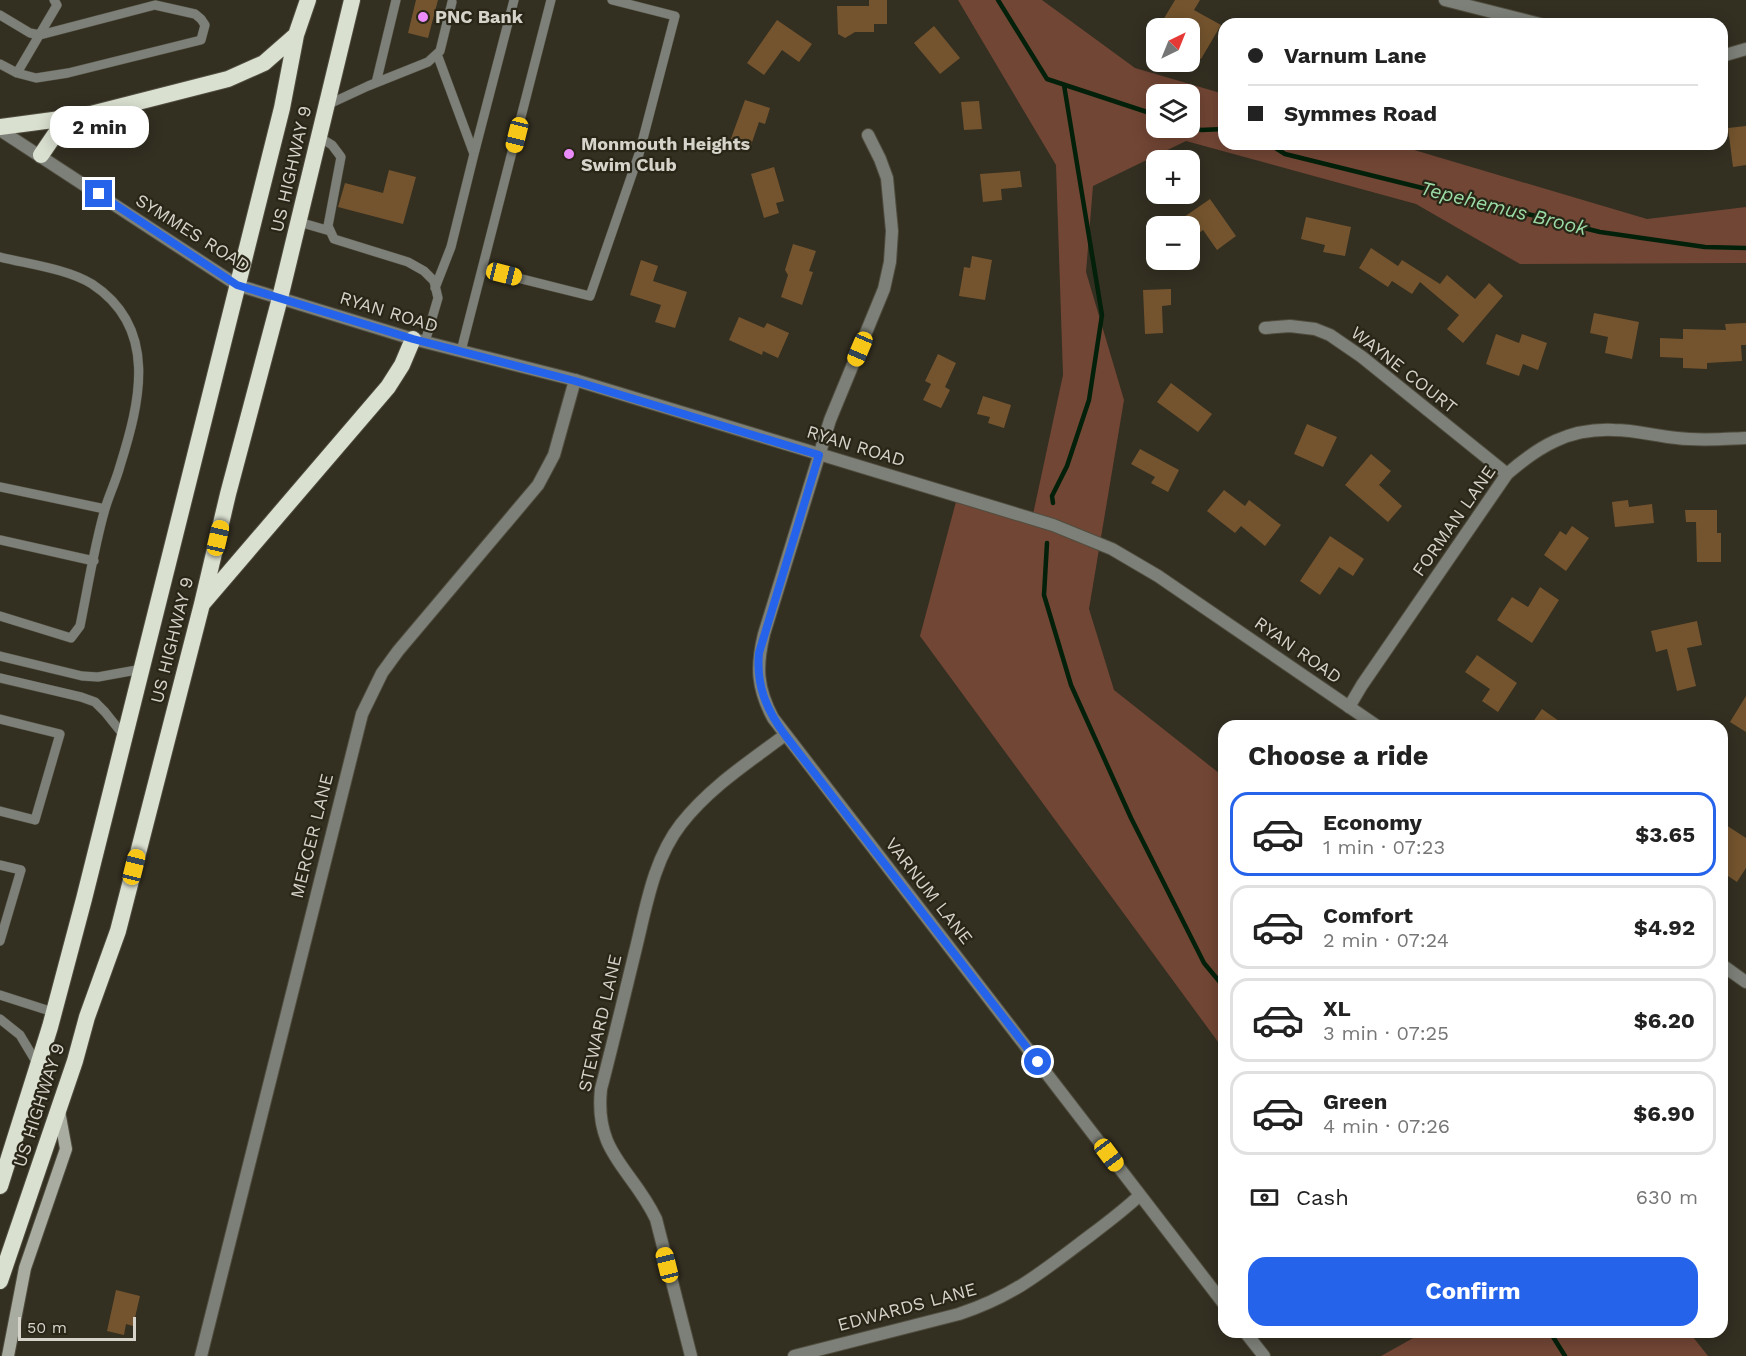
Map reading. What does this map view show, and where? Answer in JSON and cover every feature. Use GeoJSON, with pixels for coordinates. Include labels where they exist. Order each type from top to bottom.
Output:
{"type":"FeatureCollection","features":[{"type":"Feature","properties":{"kind":"highway","name":"US HIGHWAY 9"},"geometry":{"type":"LineString","coordinates":[[0,1281],[87,1017],[118,932],[228,494],[280,298],[352,0]]}},
{"type":"Feature","properties":{"kind":"highway","name":"US HIGHWAY 9"},"geometry":{"type":"LineString","coordinates":[[0,1186],[39,1066],[125,737],[282,108],[304,2]]}},
{"type":"Feature","properties":{"kind":"highway"},"geometry":{"type":"LineString","coordinates":[[0,128],[83,116],[228,79],[264,63],[296,34]]}},
{"type":"Feature","properties":{"kind":"highway"},"geometry":{"type":"LineString","coordinates":[[41,155],[58,130],[83,116]]}},
{"type":"Feature","properties":{"kind":"highway"},"geometry":{"type":"LineString","coordinates":[[202,604],[388,387],[419,341]]}},
{"type":"Feature","properties":{"kind":"main road"},"geometry":{"type":"LineString","coordinates":[[8,1356],[25,1268],[66,1149],[58,1109]]}},
{"type":"Feature","properties":{"kind":"street"},"geometry":{"type":"LineString","coordinates":[[1445,0],[1518,18]]}},
{"type":"Feature","properties":{"kind":"street"},"geometry":{"type":"LineString","coordinates":[[1728,54],[1746,49]]}},
{"type":"Feature","properties":{"kind":"street","name":"SYMMES ROAD"},"geometry":{"type":"LineString","coordinates":[[0,128],[237,285],[280,298]]}},
{"type":"Feature","properties":{"kind":"street","name":"VARNUM LANE"},"geometry":{"type":"LineString","coordinates":[[868,135],[887,178],[892,231],[890,262],[884,289],[830,420],[759,653],[759,684],[765,704],[785,735],[1218,1296]]}},
{"type":"Feature","properties":{"kind":"street","name":"RYAN ROAD"},"geometry":{"type":"LineString","coordinates":[[280,298],[419,341],[575,381],[1053,525],[1112,549],[1158,576],[1368,720]]}},
{"type":"Feature","properties":{"kind":"street","name":"WAYNE COURT"},"geometry":{"type":"LineString","coordinates":[[1265,327],[1290,326],[1330,335],[1362,357],[1507,474]]}},
{"type":"Feature","properties":{"kind":"street","name":"MERCER LANE"},"geometry":{"type":"LineString","coordinates":[[201,1356],[362,714],[382,673],[398,651],[538,485],[554,454],[575,381]]}},
{"type":"Feature","properties":{"kind":"street","name":"FORMAN LANE"},"geometry":{"type":"LineString","coordinates":[[1349,707],[1507,474],[1542,446],[1582,432],[1615,430],[1701,440],[1746,438]]}},
{"type":"Feature","properties":{"kind":"street","name":"STEWARD LANE"},"geometry":{"type":"LineString","coordinates":[[691,1356],[656,1219],[647,1200],[617,1160],[602,1129],[599,1107],[601,1089],[652,886],[665,849],[680,825],[700,802],[718,785],[785,735]]}},
{"type":"Feature","properties":{"kind":"street"},"geometry":{"type":"LineString","coordinates":[[1728,969],[1746,981]]}},
{"type":"Feature","properties":{"kind":"street","name":"EDWARDS LANE"},"geometry":{"type":"LineString","coordinates":[[794,1356],[959,1314],[993,1301],[1035,1278],[1124,1210],[1140,1195]]}},
{"type":"Feature","properties":{"kind":"street"},"geometry":{"type":"LineString","coordinates":[[1250,1338],[1264,1356]]}},
{"type":"Feature","properties":{"kind":"lane"},"geometry":{"type":"LineString","coordinates":[[17,73],[57,6],[54,0]]}},
{"type":"Feature","properties":{"kind":"lane"},"geometry":{"type":"LineString","coordinates":[[376,83],[396,0]]}},
{"type":"Feature","properties":{"kind":"lane"},"geometry":{"type":"LineString","coordinates":[[435,288],[451,247],[514,0]]}},
{"type":"Feature","properties":{"kind":"lane"},"geometry":{"type":"LineString","coordinates":[[461,351],[551,0]]}},
{"type":"Feature","properties":{"kind":"lane"},"geometry":{"type":"LineString","coordinates":[[482,269],[590,296],[639,154],[675,16],[612,0]]}},
{"type":"Feature","properties":{"kind":"lane"},"geometry":{"type":"LineString","coordinates":[[327,105],[428,62],[440,51],[452,2]]}},
{"type":"Feature","properties":{"kind":"lane"},"geometry":{"type":"LineString","coordinates":[[0,15],[30,33],[40,35],[155,5],[195,14],[201,18],[205,26],[201,40],[36,78],[17,73],[0,64]]}},
{"type":"Feature","properties":{"kind":"lane"},"geometry":{"type":"LineString","coordinates":[[437,54],[474,154]]}},
{"type":"Feature","properties":{"kind":"lane"},"geometry":{"type":"LineString","coordinates":[[319,137],[332,145],[341,157],[328,226],[334,238],[416,266],[434,281],[438,298],[419,341]]}},
{"type":"Feature","properties":{"kind":"lane"},"geometry":{"type":"LineString","coordinates":[[299,222],[330,231]]}},
{"type":"Feature","properties":{"kind":"lane"},"geometry":{"type":"LineString","coordinates":[[0,257],[71,275],[90,283],[107,296],[122,314],[134,336],[139,356],[137,398],[120,467],[105,509],[80,626],[71,638],[0,615]]}},
{"type":"Feature","properties":{"kind":"lane"},"geometry":{"type":"LineString","coordinates":[[0,487],[105,509]]}},
{"type":"Feature","properties":{"kind":"lane"},"geometry":{"type":"LineString","coordinates":[[0,540],[94,561]]}},
{"type":"Feature","properties":{"kind":"lane"},"geometry":{"type":"LineString","coordinates":[[0,656],[98,677],[142,669]]}},
{"type":"Feature","properties":{"kind":"lane"},"geometry":{"type":"LineString","coordinates":[[0,678],[95,702],[125,737]]}},
{"type":"Feature","properties":{"kind":"lane"},"geometry":{"type":"LineString","coordinates":[[0,719],[60,734],[35,820],[0,811]]}},
{"type":"Feature","properties":{"kind":"lane"},"geometry":{"type":"LineString","coordinates":[[0,866],[21,870],[0,941]]}},
{"type":"Feature","properties":{"kind":"lane"},"geometry":{"type":"LineString","coordinates":[[0,994],[53,1012]]}},
{"type":"Feature","properties":{"kind":"lane"},"geometry":{"type":"LineString","coordinates":[[0,1019],[20,1035],[39,1066]]}},
{"type":"Feature","properties":{"kind":"shaded area"},"geometry":{"type":"Polygon","coordinates":[[[958,0],[1042,0],[1135,68],[1190,84],[1146,84],[1146,138],[1200,138],[1200,87],[1218,92],[1218,150],[1186,141],[1167,150],[1146,150],[1146,160],[1093,186],[1086,272],[1124,400],[1089,609],[1114,690],[1218,772],[1218,1042],[920,636],[957,498],[1032,519],[1063,375],[1056,165],[958,0]]]}},
{"type":"Feature","properties":{"kind":"shaded area"},"geometry":{"type":"Polygon","coordinates":[[[1219,150],[1414,150],[1647,219],[1746,207],[1746,263],[1520,264],[1416,204],[1219,150]]]}},
{"type":"Feature","properties":{"kind":"shaded area"},"geometry":{"type":"Polygon","coordinates":[[[1413,1338],[1694,1338],[1708,1356],[1381,1356],[1413,1338]]]}},
{"type":"Feature","properties":{"kind":"building","name":"PNC Bank"},"geometry":{"type":"Polygon","coordinates":[[[416,0],[438,0],[428,38],[408,33],[416,0]]]}},
{"type":"Feature","properties":{"kind":"building"},"geometry":{"type":"Polygon","coordinates":[[[869,0],[887,0],[887,24],[874,24],[874,32],[855,32],[845,38],[838,34],[837,6],[869,6],[869,0]]]}},
{"type":"Feature","properties":{"kind":"building"},"geometry":{"type":"Polygon","coordinates":[[[1175,0],[1200,0],[1194,10],[1218,23],[1218,30],[1201,59],[1200,18],[1164,18],[1175,0]]]}},
{"type":"Feature","properties":{"kind":"building"},"geometry":{"type":"Polygon","coordinates":[[[777,20],[812,44],[799,62],[782,50],[764,75],[747,63],[777,20]]]}},
{"type":"Feature","properties":{"kind":"building"},"geometry":{"type":"Polygon","coordinates":[[[934,26],[960,58],[940,74],[914,43],[934,26]]]}},
{"type":"Feature","properties":{"kind":"building"},"geometry":{"type":"Polygon","coordinates":[[[745,100],[770,108],[765,124],[759,122],[749,151],[729,144],[745,100]]]}},
{"type":"Feature","properties":{"kind":"building"},"geometry":{"type":"Polygon","coordinates":[[[979,101],[982,129],[964,130],[961,102],[979,101]]]}},
{"type":"Feature","properties":{"kind":"building"},"geometry":{"type":"Polygon","coordinates":[[[1746,126],[1746,165],[1733,167],[1728,128],[1746,126]]]}},
{"type":"Feature","properties":{"kind":"building"},"geometry":{"type":"Polygon","coordinates":[[[774,167],[784,201],[776,203],[779,213],[764,218],[751,174],[774,167]]]}},
{"type":"Feature","properties":{"kind":"building"},"geometry":{"type":"Polygon","coordinates":[[[389,170],[416,177],[403,224],[338,207],[345,183],[383,193],[389,170]]]}},
{"type":"Feature","properties":{"kind":"building"},"geometry":{"type":"Polygon","coordinates":[[[1020,171],[1022,187],[1001,189],[1002,200],[983,202],[980,174],[1020,171]]]}},
{"type":"Feature","properties":{"kind":"building"},"geometry":{"type":"Polygon","coordinates":[[[1210,199],[1236,236],[1217,250],[1203,230],[1200,232],[1200,216],[1185,216],[1210,199]]]}},
{"type":"Feature","properties":{"kind":"building"},"geometry":{"type":"Polygon","coordinates":[[[1306,217],[1351,227],[1345,256],[1323,252],[1325,245],[1301,239],[1306,217]]]}},
{"type":"Feature","properties":{"kind":"building"},"geometry":{"type":"Polygon","coordinates":[[[793,244],[816,251],[809,271],[813,272],[802,305],[781,297],[788,275],[785,270],[793,244]]]}},
{"type":"Feature","properties":{"kind":"building"},"geometry":{"type":"Polygon","coordinates":[[[1371,248],[1398,266],[1402,260],[1440,284],[1447,275],[1475,299],[1489,283],[1503,296],[1463,343],[1447,329],[1459,315],[1420,282],[1412,294],[1392,281],[1388,287],[1359,268],[1371,248]]]}},
{"type":"Feature","properties":{"kind":"building"},"geometry":{"type":"Polygon","coordinates":[[[972,256],[992,260],[985,300],[959,296],[964,267],[970,268],[972,256]]]}},
{"type":"Feature","properties":{"kind":"building"},"geometry":{"type":"Polygon","coordinates":[[[641,260],[658,266],[653,281],[687,292],[675,328],[655,322],[661,305],[630,295],[641,260]]]}},
{"type":"Feature","properties":{"kind":"building"},"geometry":{"type":"Polygon","coordinates":[[[1171,289],[1171,305],[1162,306],[1163,333],[1145,334],[1143,290],[1171,289]]]}},
{"type":"Feature","properties":{"kind":"building"},"geometry":{"type":"Polygon","coordinates":[[[1594,313],[1639,322],[1632,359],[1605,353],[1608,337],[1590,333],[1594,313]]]}},
{"type":"Feature","properties":{"kind":"building"},"geometry":{"type":"Polygon","coordinates":[[[739,317],[764,328],[767,323],[789,333],[778,358],[763,351],[762,355],[729,340],[739,317]]]}},
{"type":"Feature","properties":{"kind":"building"},"geometry":{"type":"Polygon","coordinates":[[[1746,323],[1746,345],[1741,345],[1742,361],[1707,363],[1707,369],[1683,368],[1683,358],[1660,357],[1660,338],[1683,339],[1683,329],[1726,330],[1725,324],[1746,323]]]}},
{"type":"Feature","properties":{"kind":"building"},"geometry":{"type":"Polygon","coordinates":[[[1496,334],[1519,343],[1522,334],[1547,343],[1538,370],[1523,364],[1519,376],[1486,364],[1496,334]]]}},
{"type":"Feature","properties":{"kind":"building"},"geometry":{"type":"Polygon","coordinates":[[[938,354],[956,363],[945,387],[950,390],[941,408],[923,400],[931,384],[925,381],[938,354]]]}},
{"type":"Feature","properties":{"kind":"building"},"geometry":{"type":"Polygon","coordinates":[[[1171,383],[1212,414],[1198,432],[1157,402],[1171,383]]]}},
{"type":"Feature","properties":{"kind":"building"},"geometry":{"type":"Polygon","coordinates":[[[983,396],[1011,405],[1004,428],[988,423],[990,417],[977,414],[983,396]]]}},
{"type":"Feature","properties":{"kind":"building"},"geometry":{"type":"Polygon","coordinates":[[[1307,424],[1337,437],[1323,467],[1294,454],[1307,424]]]}},
{"type":"Feature","properties":{"kind":"building"},"geometry":{"type":"Polygon","coordinates":[[[1140,449],[1179,470],[1168,492],[1151,483],[1155,477],[1131,464],[1140,449]]]}},
{"type":"Feature","properties":{"kind":"building"},"geometry":{"type":"Polygon","coordinates":[[[1371,454],[1391,471],[1379,485],[1402,506],[1388,522],[1345,485],[1371,454]]]}},
{"type":"Feature","properties":{"kind":"building"},"geometry":{"type":"Polygon","coordinates":[[[1224,490],[1245,506],[1249,500],[1281,525],[1265,546],[1241,526],[1235,533],[1207,511],[1224,490]]]}},
{"type":"Feature","properties":{"kind":"building"},"geometry":{"type":"Polygon","coordinates":[[[1628,500],[1629,507],[1652,504],[1654,523],[1615,527],[1612,502],[1628,500]]]}},
{"type":"Feature","properties":{"kind":"building"},"geometry":{"type":"Polygon","coordinates":[[[1685,510],[1717,510],[1717,533],[1721,533],[1721,562],[1697,562],[1696,522],[1686,522],[1685,510]]]}},
{"type":"Feature","properties":{"kind":"building"},"geometry":{"type":"Polygon","coordinates":[[[1572,526],[1589,538],[1566,571],[1544,555],[1560,531],[1566,535],[1572,526]]]}},
{"type":"Feature","properties":{"kind":"building"},"geometry":{"type":"Polygon","coordinates":[[[1330,536],[1364,559],[1353,576],[1339,567],[1320,595],[1300,581],[1330,536]]]}},
{"type":"Feature","properties":{"kind":"building"},"geometry":{"type":"Polygon","coordinates":[[[1540,587],[1559,600],[1532,643],[1497,620],[1512,597],[1528,607],[1540,587]]]}},
{"type":"Feature","properties":{"kind":"building"},"geometry":{"type":"Polygon","coordinates":[[[1697,621],[1702,645],[1687,648],[1696,686],[1677,691],[1667,649],[1656,652],[1651,631],[1697,621]]]}},
{"type":"Feature","properties":{"kind":"building"},"geometry":{"type":"Polygon","coordinates":[[[1477,655],[1517,683],[1498,712],[1482,701],[1490,689],[1465,672],[1477,655]]]}},
{"type":"Feature","properties":{"kind":"building"},"geometry":{"type":"Polygon","coordinates":[[[1746,696],[1746,732],[1730,722],[1746,696]]]}},
{"type":"Feature","properties":{"kind":"building"},"geometry":{"type":"Polygon","coordinates":[[[1542,709],[1558,720],[1534,720],[1542,709]]]}},
{"type":"Feature","properties":{"kind":"building"},"geometry":{"type":"Polygon","coordinates":[[[1728,826],[1746,838],[1746,868],[1737,882],[1728,876],[1728,826]]]}},
{"type":"Feature","properties":{"kind":"building"},"geometry":{"type":"Polygon","coordinates":[[[116,1290],[140,1296],[133,1326],[126,1324],[124,1335],[107,1331],[116,1290]]]}},
{"type":"Feature","properties":{"kind":"waterway","name":"Tepehemus Brook"},"geometry":{"type":"LineString","coordinates":[[998,0],[1047,79],[1146,112]]}},
{"type":"Feature","properties":{"kind":"waterway"},"geometry":{"type":"LineString","coordinates":[[1053,503],[1052,496],[1067,466],[1089,400],[1102,315],[1064,85]]}},
{"type":"Feature","properties":{"kind":"waterway","name":"Tepehemus Brook"},"geometry":{"type":"LineString","coordinates":[[1200,130],[1218,129]]}},
{"type":"Feature","properties":{"kind":"waterway","name":"Tepehemus Brook"},"geometry":{"type":"LineString","coordinates":[[1279,150],[1285,154],[1600,232],[1705,247],[1746,248]]}},
{"type":"Feature","properties":{"kind":"waterway"},"geometry":{"type":"LineString","coordinates":[[1047,543],[1044,595],[1071,685],[1131,818],[1204,963],[1218,980]]}},
{"type":"Feature","properties":{"kind":"waterway"},"geometry":{"type":"LineString","coordinates":[[1554,1338],[1565,1356]]}},
{"type":"Feature","properties":{"kind":"place","name":"PNC Bank"},"geometry":{"type":"Point","coordinates":[423,17]}},
{"type":"Feature","properties":{"kind":"place","name":"Monmouth Heights Swim Club"},"geometry":{"type":"Point","coordinates":[569,154]}},
{"type":"Feature","properties":{"kind":"route"},"geometry":{"type":"LineString","coordinates":[[99,194],[237,285],[413,339],[575,381],[819,455],[759,653],[759,684],[765,704],[785,735],[1038,1062]]}}]}
